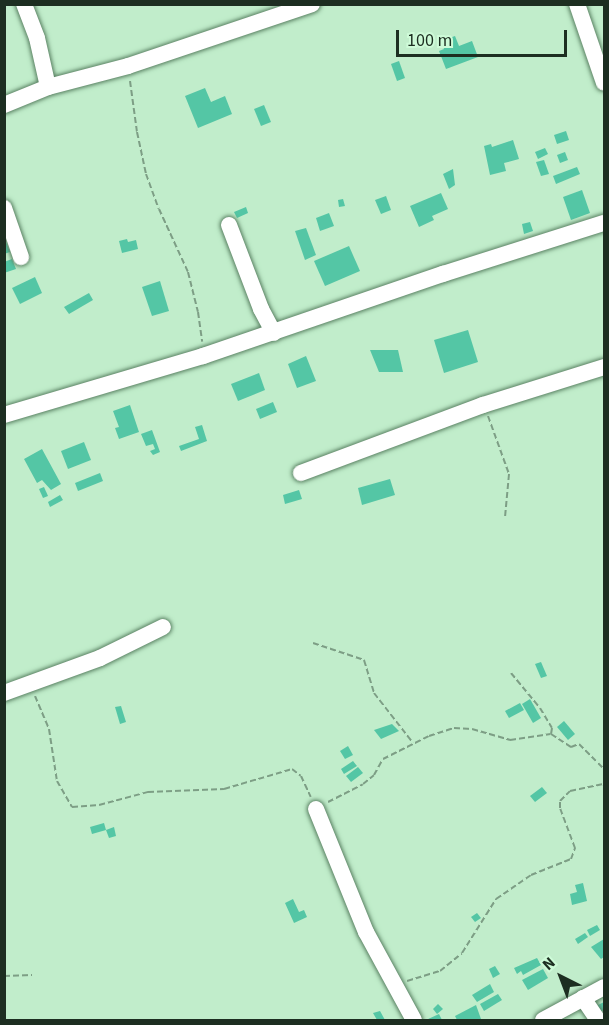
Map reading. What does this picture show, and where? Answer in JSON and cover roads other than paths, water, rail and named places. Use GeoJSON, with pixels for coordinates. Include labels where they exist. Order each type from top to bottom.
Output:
{"type":"FeatureCollection","features":[{"type":"Feature","properties":{"kind":"street"},"geometry":{"type":"LineString","coordinates":[[24,4],[37,38],[48,87]]}},
{"type":"Feature","properties":{"kind":"street"},"geometry":{"type":"LineString","coordinates":[[577,4],[604,83]]}},
{"type":"Feature","properties":{"kind":"street"},"geometry":{"type":"LineString","coordinates":[[4,105],[48,87],[128,66],[309,5]]}},
{"type":"Feature","properties":{"kind":"street"},"geometry":{"type":"LineString","coordinates":[[4,208],[21,257]]}},
{"type":"Feature","properties":{"kind":"street"},"geometry":{"type":"LineString","coordinates":[[4,415],[151,369],[203,356],[443,273],[604,223]]}},
{"type":"Feature","properties":{"kind":"street"},"geometry":{"type":"LineString","coordinates":[[229,225],[261,309],[274,333]]}},
{"type":"Feature","properties":{"kind":"street"},"geometry":{"type":"LineString","coordinates":[[302,473],[483,405],[604,367]]}},
{"type":"Feature","properties":{"kind":"street"},"geometry":{"type":"LineString","coordinates":[[4,693],[100,658],[163,627]]}},
{"type":"Feature","properties":{"kind":"street"},"geometry":{"type":"LineString","coordinates":[[316,809],[366,932],[414,1020]]}},
{"type":"Feature","properties":{"kind":"street"},"geometry":{"type":"LineString","coordinates":[[543,1020],[604,987]]}},
{"type":"Feature","properties":{"kind":"street"},"geometry":{"type":"LineString","coordinates":[[583,998],[597,1020]]}}]}
